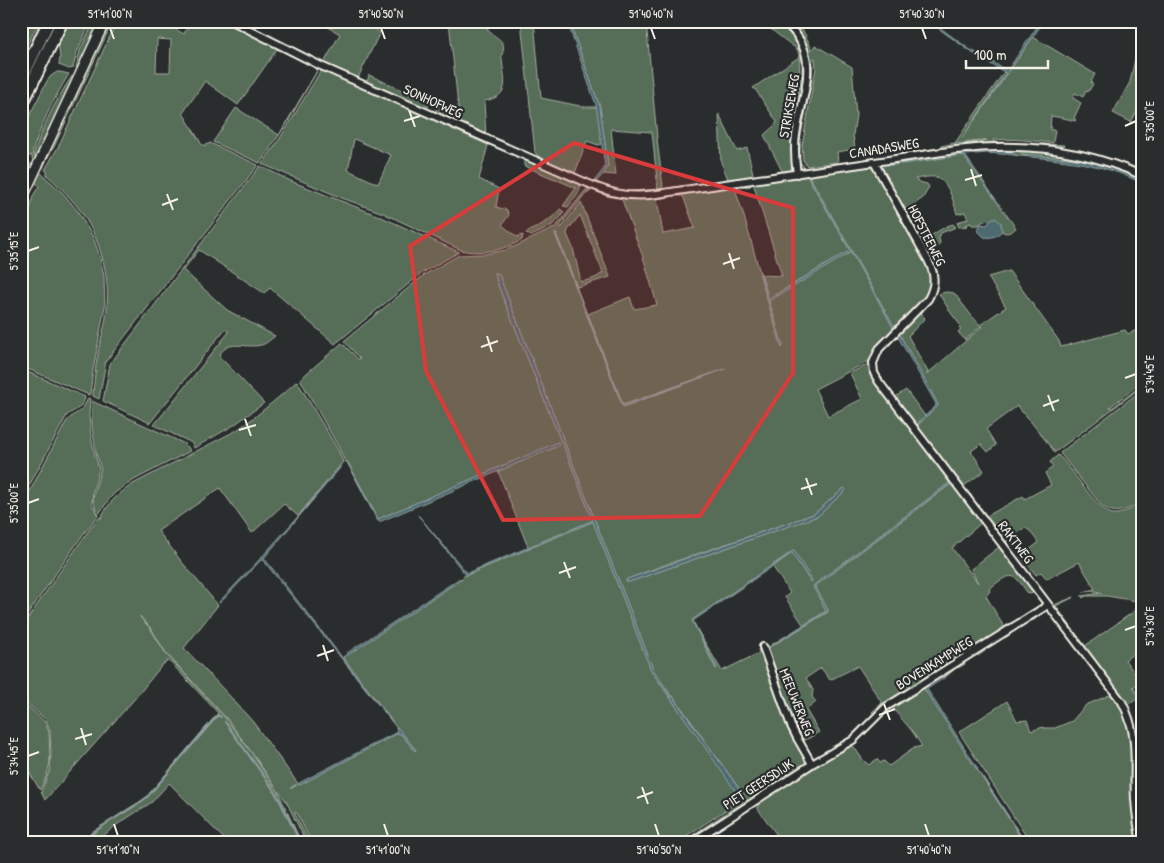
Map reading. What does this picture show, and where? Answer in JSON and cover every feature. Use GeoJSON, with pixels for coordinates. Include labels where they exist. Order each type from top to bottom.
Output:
{"type":"FeatureCollection","features":[{"type":"Feature","properties":{"kind":"highway"},"geometry":{"type":"LineString","coordinates":[[21,80],[49,21]]}},
{"type":"Feature","properties":{"kind":"highway"},"geometry":{"type":"LineString","coordinates":[[21,106],[62,21]]}},
{"type":"Feature","properties":{"kind":"street"},"geometry":{"type":"LineString","coordinates":[[21,201],[105,21]]}},
{"type":"Feature","properties":{"kind":"street","name":"SONHOFWEG"},"geometry":{"type":"LineString","coordinates":[[232,21],[330,70],[587,183],[609,192],[626,196]]}},
{"type":"Feature","properties":{"kind":"street","name":"STRIKSEWEG"},"geometry":{"type":"LineString","coordinates":[[783,21],[800,38],[808,62],[808,72],[794,149],[797,174]]}},
{"type":"Feature","properties":{"kind":"street","name":"CANADASWEG"},"geometry":{"type":"LineString","coordinates":[[626,196],[657,194],[973,148],[1018,146],[1051,149],[1084,156],[1112,163],[1143,176]]}},
{"type":"Feature","properties":{"kind":"street","name":"HOFSTEEWEG"},"geometry":{"type":"LineString","coordinates":[[873,363],[879,349],[928,299],[934,282],[932,268],[928,260],[874,162]]}},
{"type":"Feature","properties":{"kind":"street","name":"RAKTWEG"},"geometry":{"type":"LineString","coordinates":[[873,363],[874,373],[879,382],[1122,702],[1128,713],[1134,740],[1135,798],[1141,842]]}},
{"type":"Feature","properties":{"kind":"street","name":"BOVENKAMPWEG"},"geometry":{"type":"LineString","coordinates":[[839,749],[853,740],[886,707],[1048,605]]}},
{"type":"Feature","properties":{"kind":"street","name":"MEEUWERWEG"},"geometry":{"type":"LineString","coordinates":[[763,647],[791,726],[812,764]]}},
{"type":"Feature","properties":{"kind":"street","name":"PIET GEERSDIJK"},"geometry":{"type":"LineString","coordinates":[[692,842],[812,764],[839,749]]}},
{"type":"Feature","properties":{"kind":"highlighted area"},"geometry":{"type":"Polygon","coordinates":[[[574,143],[793,208],[793,373],[700,516],[503,520],[426,371],[410,246],[574,143]]]}},
{"type":"Feature","properties":{"kind":"green space"},"geometry":{"type":"Polygon","coordinates":[[[21,21],[39,21],[21,58],[21,21]]]}},
{"type":"Feature","properties":{"kind":"green space"},"geometry":{"type":"Polygon","coordinates":[[[68,21],[91,21],[77,52],[73,68],[69,69],[59,65],[58,43],[68,21]]]}},
{"type":"Feature","properties":{"kind":"green space"},"geometry":{"type":"Polygon","coordinates":[[[94,21],[102,21],[81,66],[76,68],[80,50],[94,21]]]}},
{"type":"Feature","properties":{"kind":"green space"},"geometry":{"type":"Polygon","coordinates":[[[109,21],[113,21],[43,168],[40,166],[109,21]]]}},
{"type":"Feature","properties":{"kind":"green space"},"geometry":{"type":"Polygon","coordinates":[[[117,21],[175,21],[173,28],[184,34],[189,24],[193,26],[195,21],[228,21],[242,29],[242,31],[246,31],[295,55],[296,58],[277,49],[238,105],[205,81],[183,113],[202,145],[210,143],[258,165],[106,361],[99,399],[93,396],[96,364],[106,317],[107,285],[105,269],[96,239],[81,211],[47,175],[45,170],[58,147],[117,21]],[[157,39],[156,72],[170,72],[171,40],[157,39]]]}},
{"type":"Feature","properties":{"kind":"green space"},"geometry":{"type":"Polygon","coordinates":[[[318,21],[358,21],[380,32],[357,80],[289,48],[289,46],[324,63],[340,34],[318,21]]]}},
{"type":"Feature","properties":{"kind":"green space"},"geometry":{"type":"Polygon","coordinates":[[[449,21],[516,21],[514,25],[509,26],[491,22],[487,28],[503,44],[502,57],[505,81],[503,91],[499,95],[484,101],[486,137],[434,114],[436,112],[436,105],[459,115],[449,21]]]}},
{"type":"Feature","properties":{"kind":"green space"},"geometry":{"type":"Polygon","coordinates":[[[521,21],[534,21],[541,98],[585,107],[597,107],[602,144],[598,145],[587,141],[575,173],[572,175],[522,152],[573,172],[538,156],[535,152],[521,21]]]}},
{"type":"Feature","properties":{"kind":"green space"},"geometry":{"type":"Polygon","coordinates":[[[569,21],[646,21],[663,186],[659,192],[629,193],[632,191],[658,189],[652,132],[611,129],[616,175],[603,174],[608,166],[600,107],[569,21]]]}},
{"type":"Feature","properties":{"kind":"green space"},"geometry":{"type":"Polygon","coordinates":[[[760,21],[781,21],[797,38],[806,61],[793,166],[791,170],[783,174],[760,177],[760,175],[782,171],[764,135],[777,122],[753,88],[799,57],[800,77],[789,140],[802,74],[802,65],[797,50],[760,21]]]}},
{"type":"Feature","properties":{"kind":"green space"},"geometry":{"type":"Polygon","coordinates":[[[786,21],[800,27],[812,50],[815,45],[852,67],[856,115],[853,135],[855,149],[837,152],[838,162],[807,166],[803,160],[802,146],[816,68],[815,58],[813,59],[812,80],[798,160],[796,147],[810,66],[786,21]]]}},
{"type":"Feature","properties":{"kind":"green space"},"geometry":{"type":"Polygon","coordinates":[[[1033,37],[1095,74],[1091,82],[1093,84],[1083,97],[1075,93],[1073,98],[1081,103],[1074,118],[1075,121],[1051,116],[1050,130],[1055,130],[1053,143],[993,140],[994,142],[1064,145],[1061,149],[961,147],[959,145],[987,140],[955,144],[952,149],[903,156],[900,152],[941,148],[941,146],[955,143],[1004,72],[1006,73],[975,120],[1033,37]]]}},
{"type":"Feature","properties":{"kind":"green space"},"geometry":{"type":"Polygon","coordinates":[[[1138,45],[1143,48],[1143,110],[1139,108],[1131,122],[1113,113],[1130,82],[1138,45]]]}},
{"type":"Feature","properties":{"kind":"green space"},"geometry":{"type":"Polygon","coordinates":[[[302,59],[316,66],[317,68],[300,60],[302,59]]]}},
{"type":"Feature","properties":{"kind":"green space"},"geometry":{"type":"Polygon","coordinates":[[[324,69],[402,106],[405,105],[520,156],[520,159],[515,155],[441,122],[443,125],[488,145],[479,179],[499,189],[496,207],[507,210],[509,215],[502,225],[517,237],[523,235],[522,240],[492,251],[476,252],[461,250],[383,213],[262,164],[320,72],[324,69]],[[354,139],[348,170],[378,184],[391,155],[354,139]]]}},
{"type":"Feature","properties":{"kind":"green space"},"geometry":{"type":"Polygon","coordinates":[[[57,72],[69,74],[47,114],[31,157],[21,149],[21,132],[47,81],[57,72]]]}},
{"type":"Feature","properties":{"kind":"green space"},"geometry":{"type":"Polygon","coordinates":[[[316,72],[286,125],[260,163],[213,142],[236,108],[279,135],[316,72]]]}},
{"type":"Feature","properties":{"kind":"green space"},"geometry":{"type":"Polygon","coordinates":[[[369,75],[428,102],[428,109],[426,110],[363,82],[367,82],[369,75]]]}},
{"type":"Feature","properties":{"kind":"green space"},"geometry":{"type":"Polygon","coordinates":[[[72,76],[75,78],[36,162],[32,159],[44,126],[54,105],[72,76]]]}},
{"type":"Feature","properties":{"kind":"green space"},"geometry":{"type":"Polygon","coordinates":[[[719,114],[737,151],[747,148],[754,178],[708,185],[707,183],[728,179],[721,162],[719,114]]]}},
{"type":"Feature","properties":{"kind":"green space"},"geometry":{"type":"Polygon","coordinates":[[[1018,148],[1085,157],[1143,178],[1143,180],[1110,167],[1085,160],[1021,154],[1020,156],[1014,155],[1012,152],[974,152],[899,163],[963,155],[1016,228],[1008,233],[1001,231],[1001,223],[992,220],[986,220],[978,225],[972,225],[971,223],[965,225],[968,226],[959,227],[957,222],[968,219],[965,212],[957,214],[947,187],[944,182],[935,177],[915,179],[927,184],[929,187],[923,198],[915,205],[917,216],[910,221],[880,169],[884,163],[954,152],[1018,148]]]}},
{"type":"Feature","properties":{"kind":"green space"},"geometry":{"type":"Polygon","coordinates":[[[21,155],[63,193],[77,210],[93,237],[100,257],[104,277],[105,306],[89,395],[21,366],[21,228],[31,206],[33,196],[39,186],[24,172],[21,178],[21,155]]]}},
{"type":"Feature","properties":{"kind":"green space"},"geometry":{"type":"Polygon","coordinates":[[[524,158],[579,182],[579,192],[568,207],[563,206],[576,188],[524,166],[524,158]]]}},
{"type":"Feature","properties":{"kind":"green space"},"geometry":{"type":"Polygon","coordinates":[[[865,158],[867,161],[805,170],[799,166],[798,161],[805,168],[864,160],[865,158]]]}},
{"type":"Feature","properties":{"kind":"green space"},"geometry":{"type":"Polygon","coordinates":[[[260,166],[293,182],[379,216],[459,252],[422,273],[335,344],[270,288],[264,293],[199,250],[183,270],[227,310],[275,336],[261,345],[227,347],[219,356],[264,403],[234,425],[194,448],[192,443],[154,425],[229,332],[225,329],[150,423],[103,401],[110,364],[260,166]]]}},
{"type":"Feature","properties":{"kind":"green space"},"geometry":{"type":"Polygon","coordinates":[[[861,166],[870,167],[878,174],[929,265],[932,274],[930,292],[924,301],[879,347],[869,361],[815,389],[828,416],[862,399],[850,373],[869,365],[877,381],[981,520],[981,523],[952,548],[978,583],[971,569],[999,547],[1031,588],[997,544],[1000,544],[1043,600],[1042,606],[1034,593],[1029,594],[1014,577],[1006,577],[989,589],[990,591],[986,596],[1004,627],[1012,622],[1013,625],[888,704],[874,715],[872,712],[882,703],[858,666],[830,680],[821,668],[806,678],[813,690],[812,697],[816,702],[806,710],[819,732],[804,741],[794,722],[805,743],[803,746],[792,724],[765,645],[767,644],[769,649],[769,647],[828,612],[815,586],[951,484],[953,485],[914,435],[949,483],[814,585],[826,611],[804,626],[785,597],[790,593],[773,567],[792,553],[810,581],[812,581],[793,551],[692,620],[716,669],[695,626],[722,671],[759,653],[758,649],[762,647],[790,728],[807,760],[804,767],[690,842],[682,842],[737,804],[677,842],[311,842],[295,812],[309,842],[306,842],[286,801],[281,795],[257,760],[228,720],[166,653],[152,630],[140,616],[166,654],[225,718],[251,752],[280,796],[301,842],[227,842],[169,783],[152,802],[115,826],[96,842],[82,842],[121,813],[146,798],[218,713],[168,661],[162,665],[138,695],[45,800],[41,792],[50,770],[50,731],[46,720],[21,698],[21,628],[91,527],[100,517],[102,518],[108,506],[115,498],[133,484],[237,430],[297,381],[338,450],[343,462],[298,516],[284,504],[252,533],[220,488],[158,531],[218,605],[184,648],[253,722],[299,785],[398,733],[415,751],[343,657],[465,575],[592,521],[528,547],[498,471],[558,446],[558,443],[378,519],[300,379],[342,343],[360,359],[344,341],[424,275],[459,255],[485,254],[506,250],[554,228],[589,187],[616,198],[592,190],[587,194],[589,189],[559,227],[562,227],[581,202],[610,277],[577,287],[555,234],[623,407],[713,373],[623,405],[588,314],[630,297],[634,309],[657,305],[644,260],[621,197],[646,198],[670,194],[671,197],[657,199],[663,234],[695,228],[683,196],[675,196],[675,194],[750,183],[751,186],[735,189],[782,348],[769,301],[849,253],[847,252],[768,299],[761,275],[782,276],[754,182],[861,166]],[[809,176],[808,177],[895,329],[809,176]],[[580,215],[567,234],[573,248],[581,282],[595,278],[603,273],[580,215]],[[495,273],[498,285],[564,447],[651,670],[669,695],[654,671],[499,275],[495,273]],[[844,488],[814,514],[656,568],[626,581],[629,582],[818,516],[846,490],[844,488]],[[670,696],[670,698],[712,755],[741,799],[744,800],[743,794],[673,696],[670,696]]]}},
{"type":"Feature","properties":{"kind":"green space"},"geometry":{"type":"Polygon","coordinates":[[[560,209],[564,212],[550,227],[531,236],[526,233],[548,220],[560,209]]]}},
{"type":"Feature","properties":{"kind":"green space"},"geometry":{"type":"Polygon","coordinates":[[[953,224],[956,227],[941,233],[940,243],[936,248],[928,251],[937,273],[917,236],[922,241],[953,224]]]}},
{"type":"Feature","properties":{"kind":"green space"},"geometry":{"type":"Polygon","coordinates":[[[1009,271],[1059,341],[1061,347],[1125,330],[1128,334],[1143,327],[1143,381],[1110,407],[1112,408],[1143,384],[1143,386],[1054,453],[1017,406],[986,429],[996,445],[988,452],[981,444],[971,451],[984,471],[964,486],[919,428],[969,495],[978,504],[974,504],[883,385],[885,384],[895,397],[906,390],[925,416],[917,425],[938,405],[900,335],[891,342],[877,360],[876,368],[881,381],[876,372],[875,362],[889,341],[925,305],[926,307],[921,314],[925,318],[908,336],[928,372],[926,375],[982,327],[965,340],[958,332],[961,330],[959,328],[961,326],[939,294],[946,292],[954,293],[980,325],[1006,307],[988,277],[1009,271]]]}},
{"type":"Feature","properties":{"kind":"green space"},"geometry":{"type":"Polygon","coordinates":[[[21,369],[85,397],[81,406],[67,415],[21,501],[21,369]]]}},
{"type":"Feature","properties":{"kind":"green space"},"geometry":{"type":"Polygon","coordinates":[[[1138,393],[1143,395],[1143,502],[1121,511],[1110,511],[1100,504],[1060,453],[1138,393]]]}},
{"type":"Feature","properties":{"kind":"green space"},"geometry":{"type":"Polygon","coordinates":[[[88,398],[90,399],[91,436],[99,469],[93,491],[92,504],[98,516],[84,533],[21,624],[21,508],[66,422],[81,410],[88,398]]]}},
{"type":"Feature","properties":{"kind":"green space"},"geometry":{"type":"Polygon","coordinates":[[[92,401],[185,444],[190,451],[134,480],[116,492],[98,515],[93,499],[101,469],[96,453],[92,426],[92,401]]]}},
{"type":"Feature","properties":{"kind":"green space"},"geometry":{"type":"Polygon","coordinates":[[[1058,455],[1092,498],[1107,511],[1113,514],[1120,513],[1143,504],[1143,602],[1107,596],[1086,596],[1083,598],[1081,596],[1102,593],[1096,591],[1083,592],[1095,589],[1079,562],[1047,579],[1041,572],[1036,575],[1021,556],[1038,542],[1029,530],[1025,528],[1006,541],[1011,550],[1013,550],[1010,552],[979,509],[980,507],[987,516],[1023,496],[1025,499],[1051,485],[1045,473],[1053,467],[1050,462],[1058,455]]]}},
{"type":"Feature","properties":{"kind":"green space"},"geometry":{"type":"Polygon","coordinates":[[[1074,597],[1056,606],[1085,646],[1143,605],[1143,656],[1137,651],[1125,660],[1141,682],[1133,687],[1139,697],[1132,702],[1125,704],[1054,609],[1056,604],[1074,597]]]}},
{"type":"Feature","properties":{"kind":"green space"},"geometry":{"type":"Polygon","coordinates":[[[1028,620],[1005,638],[1005,636],[984,649],[985,651],[978,656],[977,654],[947,676],[947,674],[926,686],[925,690],[1025,842],[782,842],[758,809],[758,801],[804,771],[852,744],[863,760],[869,765],[877,759],[880,763],[884,761],[889,766],[914,748],[922,746],[891,706],[1028,620]]]}},
{"type":"Feature","properties":{"kind":"green space"},"geometry":{"type":"Polygon","coordinates":[[[1112,694],[1121,703],[1130,726],[1140,842],[1030,842],[959,732],[1007,701],[1017,721],[1027,720],[1031,731],[1043,727],[1055,728],[1072,721],[1086,705],[1112,694]]]}},
{"type":"Feature","properties":{"kind":"green space"},"geometry":{"type":"Polygon","coordinates":[[[21,700],[45,722],[49,732],[50,763],[40,790],[21,759],[21,700]]]}},
{"type":"Feature","properties":{"kind":"green space"},"geometry":{"type":"Polygon","coordinates":[[[1143,739],[1143,842],[1138,816],[1136,744],[1143,739]]]}},
{"type":"Feature","properties":{"kind":"water"},"geometry":{"type":"Polygon","coordinates":[[[567,21],[569,21],[600,107],[608,166],[596,182],[595,180],[605,166],[596,105],[567,21]]]}},
{"type":"Feature","properties":{"kind":"water"},"geometry":{"type":"Polygon","coordinates":[[[928,21],[931,21],[969,49],[1007,71],[1041,21],[1044,21],[962,138],[1006,73],[974,54],[928,21]]]}},
{"type":"Feature","properties":{"kind":"water"},"geometry":{"type":"Polygon","coordinates":[[[986,151],[1012,152],[1015,154],[987,153],[965,155],[1000,206],[963,155],[899,163],[943,156],[986,151]]]}},
{"type":"Feature","properties":{"kind":"water"},"geometry":{"type":"Polygon","coordinates":[[[1021,154],[1085,160],[1110,167],[1143,180],[1143,183],[1088,164],[1020,156],[1021,154]]]}},
{"type":"Feature","properties":{"kind":"water"},"geometry":{"type":"Polygon","coordinates":[[[808,176],[895,328],[894,329],[808,176]]]}},
{"type":"Feature","properties":{"kind":"water"},"geometry":{"type":"Polygon","coordinates":[[[992,218],[1001,223],[1002,230],[994,236],[984,237],[978,231],[980,224],[987,225],[992,218]]]}},
{"type":"Feature","properties":{"kind":"water"},"geometry":{"type":"Polygon","coordinates":[[[555,233],[623,405],[725,369],[623,407],[555,233]]]}},
{"type":"Feature","properties":{"kind":"water"},"geometry":{"type":"Polygon","coordinates":[[[847,252],[848,254],[769,301],[782,348],[760,273],[769,299],[847,252]]]}},
{"type":"Feature","properties":{"kind":"water"},"geometry":{"type":"Polygon","coordinates":[[[495,273],[499,275],[654,671],[743,794],[744,800],[741,799],[651,670],[564,447],[498,285],[495,273]]]}},
{"type":"Feature","properties":{"kind":"water"},"geometry":{"type":"Polygon","coordinates":[[[898,335],[900,335],[938,404],[917,425],[936,404],[898,335]]]}},
{"type":"Feature","properties":{"kind":"water"},"geometry":{"type":"Polygon","coordinates":[[[914,434],[953,485],[950,484],[815,586],[828,611],[771,646],[826,611],[814,585],[949,483],[914,434]]]}},
{"type":"Feature","properties":{"kind":"water"},"geometry":{"type":"Polygon","coordinates":[[[558,442],[558,446],[379,522],[347,462],[378,519],[558,442]]]}},
{"type":"Feature","properties":{"kind":"water"},"geometry":{"type":"Polygon","coordinates":[[[340,466],[340,468],[264,558],[392,722],[263,560],[219,602],[303,511],[340,466]]]}},
{"type":"Feature","properties":{"kind":"water"},"geometry":{"type":"Polygon","coordinates":[[[844,488],[846,490],[818,516],[629,582],[626,581],[627,579],[814,514],[844,488]]]}},
{"type":"Feature","properties":{"kind":"water"},"geometry":{"type":"Polygon","coordinates":[[[418,515],[467,573],[592,522],[466,575],[418,515]]]}},
{"type":"Feature","properties":{"kind":"water"},"geometry":{"type":"Polygon","coordinates":[[[793,551],[812,580],[811,582],[792,553],[693,621],[716,669],[692,620],[793,551]]]}},
{"type":"Feature","properties":{"kind":"water"},"geometry":{"type":"Polygon","coordinates":[[[460,578],[460,580],[347,654],[347,653],[460,578]]]}},
{"type":"Feature","properties":{"kind":"water"},"geometry":{"type":"Polygon","coordinates":[[[947,673],[947,676],[927,689],[977,770],[924,688],[947,673]]]}},
{"type":"Feature","properties":{"kind":"water"},"geometry":{"type":"Polygon","coordinates":[[[396,727],[415,751],[398,733],[299,784],[397,732],[396,727]]]}},
{"type":"Feature","properties":{"kind":"waterway"},"geometry":{"type":"LineString","coordinates":[[889,165],[897,164]]}},
{"type":"Feature","properties":{"kind":"waterway"},"geometry":{"type":"LineString","coordinates":[[1033,620],[1037,617]]}},
{"type":"Feature","properties":{"kind":"waterway"},"geometry":{"type":"LineString","coordinates":[[82,842],[94,831],[147,797],[218,715],[221,717]]}},
{"type":"Feature","properties":{"kind":"waterway"},"geometry":{"type":"LineString","coordinates":[[225,722],[271,786],[300,842]]}},
{"type":"Feature","properties":{"kind":"waterway"},"geometry":{"type":"LineString","coordinates":[[981,775],[1009,818]]}},
{"type":"Feature","properties":{"kind":"waterway"},"geometry":{"type":"LineString","coordinates":[[291,788],[296,785]]}},
{"type":"Feature","properties":{"kind":"waterway"},"geometry":{"type":"LineString","coordinates":[[1014,826],[1024,842]]}}]}
